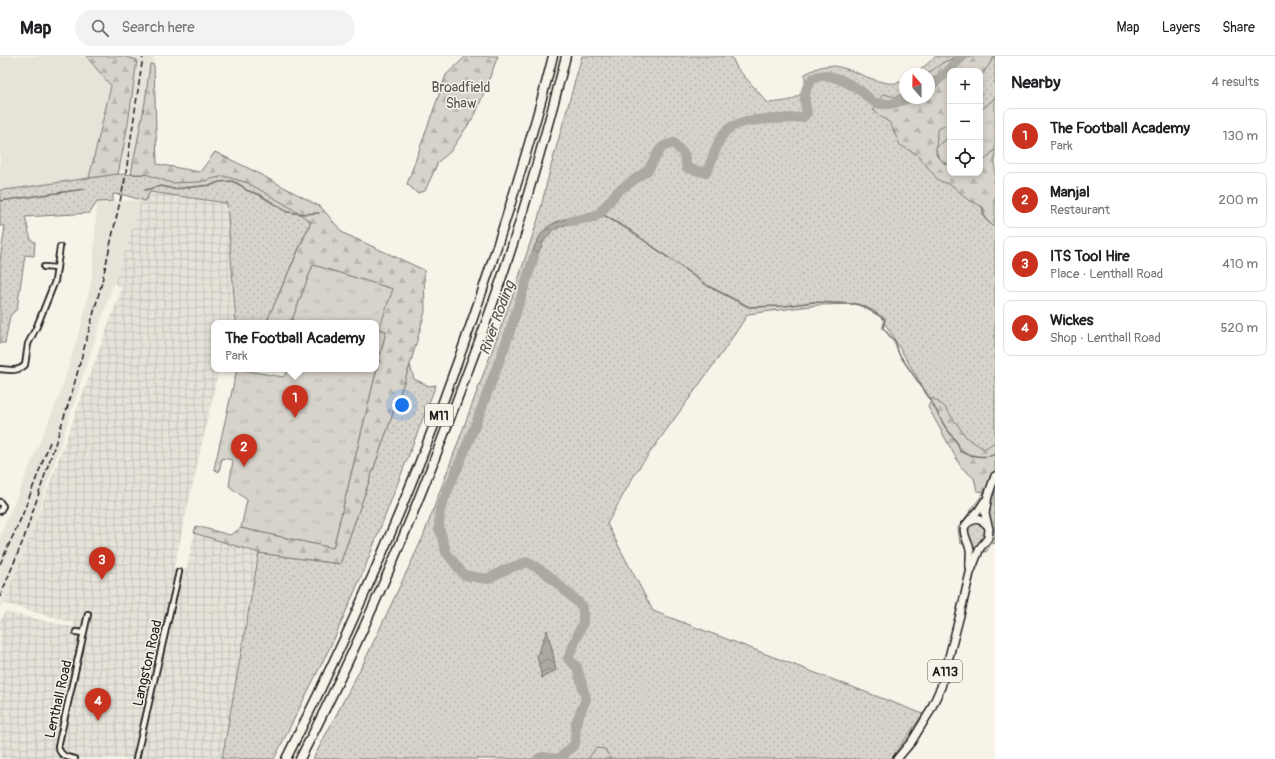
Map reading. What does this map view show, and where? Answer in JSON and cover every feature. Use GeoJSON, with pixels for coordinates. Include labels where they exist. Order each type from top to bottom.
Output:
{"type":"FeatureCollection","features":[{"type":"Feature","properties":{"kind":"highway","name":"M11"},"geometry":{"type":"LineString","coordinates":[[286,759],[356,612],[392,530],[433,430],[504,227],[553,56]]}},
{"type":"Feature","properties":{"kind":"highway","name":"M11"},"geometry":{"type":"LineString","coordinates":[[300,759],[320,721],[406,531],[452,413],[519,225],[566,56]]}},
{"type":"Feature","properties":{"kind":"main road"},"geometry":{"type":"LineString","coordinates":[[985,542],[990,533],[985,514],[988,496],[995,476]]}},
{"type":"Feature","properties":{"kind":"main road"},"geometry":{"type":"LineString","coordinates":[[988,496],[968,523],[964,531],[966,540],[969,543],[976,545],[995,539]]}},
{"type":"Feature","properties":{"kind":"main road"},"geometry":{"type":"LineString","coordinates":[[968,523],[977,519],[984,522],[995,531]]}},
{"type":"Feature","properties":{"kind":"main road","name":"A113"},"geometry":{"type":"LineString","coordinates":[[966,540],[970,551],[970,573]]}},
{"type":"Feature","properties":{"kind":"main road","name":"A113"},"geometry":{"type":"LineString","coordinates":[[897,759],[912,741],[930,713],[935,701],[960,615],[970,573],[985,542]]}},
{"type":"Feature","properties":{"kind":"street"},"geometry":{"type":"LineString","coordinates":[[0,368],[14,370],[22,368],[25,365],[28,344],[38,326],[55,281],[60,247]]}},
{"type":"Feature","properties":{"kind":"street"},"geometry":{"type":"LineString","coordinates":[[44,267],[57,268]]}},
{"type":"Feature","properties":{"kind":"street"},"geometry":{"type":"LineString","coordinates":[[0,502],[3,506],[0,511]]}},
{"type":"Feature","properties":{"kind":"street","name":"Langston Road"},"geometry":{"type":"LineString","coordinates":[[136,759],[179,572]]}},
{"type":"Feature","properties":{"kind":"street","name":"Lenthall Road"},"geometry":{"type":"LineString","coordinates":[[75,759],[64,756],[58,747],[88,614]]}},
{"type":"Feature","properties":{"kind":"street"},"geometry":{"type":"LineString","coordinates":[[76,632],[83,633]]}},
{"type":"Feature","properties":{"kind":"shaded area"},"geometry":{"type":"Polygon","coordinates":[[[0,56],[86,56],[112,86],[89,178],[0,190],[0,56]]]}},
{"type":"Feature","properties":{"kind":"shaded area"},"geometry":{"type":"Polygon","coordinates":[[[132,56],[154,56],[145,169],[97,172],[115,93],[132,56]]]}},
{"type":"Feature","properties":{"kind":"shaded area"},"geometry":{"type":"Polygon","coordinates":[[[144,191],[227,203],[235,319],[211,320],[211,372],[218,372],[174,567],[187,569],[194,533],[259,553],[222,759],[0,759],[0,621],[5,612],[73,627],[74,623],[3,603],[31,534],[122,288],[114,283],[144,191]]]}},
{"type":"Feature","properties":{"kind":"shaded area"},"geometry":{"type":"Polygon","coordinates":[[[141,200],[31,534],[0,608],[0,536],[59,397],[81,326],[93,269],[97,202],[141,200]]]}},
{"type":"Feature","properties":{"kind":"green space"},"geometry":{"type":"Polygon","coordinates":[[[86,56],[122,56],[137,60],[128,124],[118,174],[89,178],[111,86],[86,56]]]}},
{"type":"Feature","properties":{"kind":"green space","name":"Broadfield Shaw"},"geometry":{"type":"Polygon","coordinates":[[[466,56],[498,56],[476,113],[450,152],[438,162],[425,191],[417,193],[407,184],[446,75],[466,56]]]}},
{"type":"Feature","properties":{"kind":"green space"},"geometry":{"type":"Polygon","coordinates":[[[582,56],[731,56],[737,68],[768,103],[788,101],[796,97],[805,90],[805,74],[817,68],[835,66],[887,83],[899,82],[899,104],[935,104],[935,68],[923,68],[936,56],[976,56],[955,68],[947,68],[947,139],[934,151],[947,166],[947,176],[955,176],[982,208],[984,218],[995,228],[995,543],[991,544],[986,552],[960,543],[958,528],[985,491],[883,320],[875,311],[858,304],[818,305],[748,314],[722,353],[636,472],[607,524],[653,611],[923,714],[891,759],[313,759],[365,660],[423,537],[516,286],[538,219],[551,166],[582,56]]]}},
{"type":"Feature","properties":{"kind":"green space"},"geometry":{"type":"Polygon","coordinates":[[[958,56],[995,56],[983,74],[983,68],[947,68],[947,125],[937,130],[936,155],[947,164],[947,176],[983,176],[983,162],[995,149],[995,228],[985,218],[983,207],[967,199],[953,186],[938,180],[918,155],[900,145],[890,123],[873,110],[883,94],[895,97],[899,95],[899,104],[935,104],[935,68],[944,62],[958,56]]]}},
{"type":"Feature","properties":{"kind":"green space"},"geometry":{"type":"Polygon","coordinates":[[[995,56],[995,98],[983,108],[983,104],[983,73],[995,56]]]}},
{"type":"Feature","properties":{"kind":"green space"},"geometry":{"type":"Polygon","coordinates":[[[150,64],[154,65],[157,164],[200,172],[215,152],[321,207],[343,233],[424,270],[425,312],[410,365],[340,564],[259,553],[194,533],[196,526],[230,535],[241,528],[333,548],[376,372],[379,372],[379,360],[386,331],[379,329],[392,289],[313,265],[292,320],[267,320],[311,222],[288,206],[248,183],[224,176],[199,182],[171,183],[146,174],[131,174],[145,102],[150,64]]]}},
{"type":"Feature","properties":{"kind":"green space"},"geometry":{"type":"Polygon","coordinates":[[[995,98],[995,149],[983,162],[983,140],[983,108],[995,98]]]}},
{"type":"Feature","properties":{"kind":"green space"},"geometry":{"type":"Polygon","coordinates":[[[947,139],[947,164],[940,159],[936,148],[947,139]]]}},
{"type":"Feature","properties":{"kind":"green space"},"geometry":{"type":"Polygon","coordinates":[[[215,152],[313,216],[267,320],[236,320],[227,203],[150,192],[145,201],[124,195],[113,194],[113,201],[97,202],[90,213],[25,217],[31,240],[35,242],[34,256],[25,255],[17,309],[10,316],[5,343],[0,343],[0,260],[5,226],[0,226],[0,190],[116,174],[198,176],[215,152]]]}},
{"type":"Feature","properties":{"kind":"green space"},"geometry":{"type":"Polygon","coordinates":[[[313,265],[393,289],[379,329],[379,320],[292,320],[313,265]]]}},
{"type":"Feature","properties":{"kind":"green space"},"geometry":{"type":"Polygon","coordinates":[[[379,329],[386,331],[379,360],[379,329]]]}},
{"type":"Feature","properties":{"kind":"green space"},"geometry":{"type":"Polygon","coordinates":[[[410,365],[414,379],[429,386],[436,385],[364,570],[334,639],[274,759],[222,759],[259,553],[340,564],[410,365]]]}},
{"type":"Feature","properties":{"kind":"green space"},"geometry":{"type":"Polygon","coordinates":[[[236,372],[254,372],[283,377],[287,372],[376,372],[333,548],[241,528],[247,500],[229,486],[233,460],[222,458],[219,472],[214,469],[236,372]]]}},
{"type":"Feature","properties":{"kind":"green space"},"geometry":{"type":"Polygon","coordinates":[[[932,398],[944,406],[967,438],[984,449],[995,442],[995,495],[977,491],[974,478],[961,467],[928,407],[932,398]]]}},
{"type":"Feature","properties":{"kind":"green space"},"geometry":{"type":"Polygon","coordinates":[[[596,748],[605,749],[610,759],[588,759],[596,748]]]}},
{"type":"Feature","properties":{"kind":"water"},"geometry":{"type":"Polygon","coordinates":[[[585,216],[584,221],[562,226],[549,234],[540,248],[532,269],[527,267],[536,244],[545,230],[552,224],[560,221],[585,216]]]}},
{"type":"Feature","properties":{"kind":"water"},"geometry":{"type":"Polygon","coordinates":[[[547,630],[556,670],[542,678],[537,656],[547,630]]]}},
{"type":"Feature","properties":{"kind":"waterway","name":"River Roding"},"geometry":{"type":"LineString","coordinates":[[935,82],[963,56]]}},
{"type":"Feature","properties":{"kind":"waterway","name":"River Roding"},"geometry":{"type":"LineString","coordinates":[[571,221],[594,217],[600,213],[617,192],[648,170],[661,148],[666,145],[674,143],[684,154],[687,168],[706,173],[715,150],[722,136],[728,129],[737,124],[748,121],[803,117],[807,113],[805,92],[808,85],[816,77],[830,76],[844,81],[876,103],[884,104],[899,102]]}},
{"type":"Feature","properties":{"kind":"waterway"},"geometry":{"type":"LineString","coordinates":[[145,190],[161,186],[173,189],[212,185],[219,182],[232,181],[242,186],[246,190],[260,195],[287,212],[304,214],[319,213]]}},
{"type":"Feature","properties":{"kind":"waterway"},"geometry":{"type":"LineString","coordinates":[[0,201],[85,189]]}},
{"type":"Feature","properties":{"kind":"waterway"},"geometry":{"type":"LineString","coordinates":[[600,213],[631,231],[708,286],[749,307],[784,306],[813,302],[856,304],[885,319],[883,328],[895,342],[899,354],[930,399],[944,425],[958,444],[960,451],[978,456],[992,456],[995,454]]}},
{"type":"Feature","properties":{"kind":"waterway","name":"River Roding"},"geometry":{"type":"LineString","coordinates":[[534,257],[507,340],[475,426],[440,509],[439,527],[446,552],[464,575],[487,579],[507,569],[527,562],[546,573],[583,607],[583,622],[568,659],[577,667],[586,699],[576,723],[575,744],[559,759]]}},
{"type":"Feature","properties":{"kind":"waterway","name":"River Roding"},"geometry":{"type":"LineString","coordinates":[[538,759],[543,757],[558,759]]}},
{"type":"Feature","properties":{"kind":"railway"},"geometry":{"type":"LineString","coordinates":[[0,597],[24,538],[71,396],[101,286],[125,179],[143,56]]}},
{"type":"Feature","properties":{"kind":"railway"},"geometry":{"type":"LineString","coordinates":[[0,564],[22,516],[50,442]]}},
{"type":"Feature","properties":{"kind":"place","name":"The Football Academy"},"geometry":{"type":"Point","coordinates":[295,418]}},
{"type":"Feature","properties":{"kind":"place","name":"Manjal"},"geometry":{"type":"Point","coordinates":[244,467]}},
{"type":"Feature","properties":{"kind":"place","name":"ITS Tool Hire"},"geometry":{"type":"Point","coordinates":[102,580]}},
{"type":"Feature","properties":{"kind":"place","name":"Wickes"},"geometry":{"type":"Point","coordinates":[98,721]}}]}
